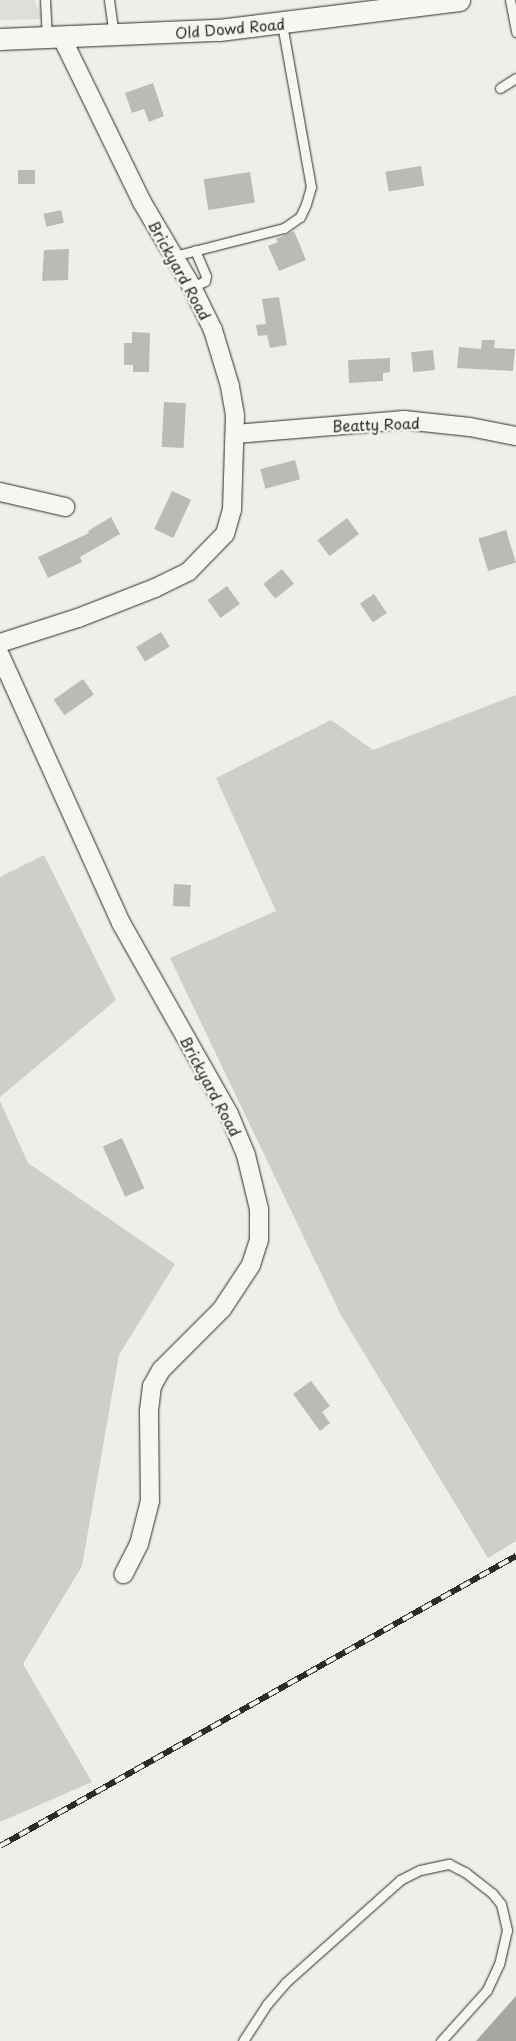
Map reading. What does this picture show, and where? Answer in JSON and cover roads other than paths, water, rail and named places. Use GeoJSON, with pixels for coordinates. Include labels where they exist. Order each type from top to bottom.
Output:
{"type":"FeatureCollection","features":[{"type":"Feature","properties":{"kind":"street","name":"Old Dowd Road"},"geometry":{"type":"LineString","coordinates":[[0,39],[114,36],[282,24],[459,0]]}},
{"type":"Feature","properties":{"kind":"street","name":"Brickyard Road"},"geometry":{"type":"LineString","coordinates":[[0,643],[155,588],[195,566],[212,550],[229,525],[235,434],[233,400],[221,354],[192,287],[133,185],[55,38]]}},
{"type":"Feature","properties":{"kind":"street","name":"Beatty Road"},"geometry":{"type":"LineString","coordinates":[[235,434],[404,420],[470,427],[516,436]]}},
{"type":"Feature","properties":{"kind":"street"},"geometry":{"type":"LineString","coordinates":[[0,492],[65,507]]}},
{"type":"Feature","properties":{"kind":"street","name":"Brickyard Road"},"geometry":{"type":"LineString","coordinates":[[0,655],[121,923],[229,1114],[246,1155],[259,1209],[258,1240],[251,1265],[222,1308],[161,1370],[152,1386],[149,1411],[150,1501],[139,1544],[124,1574]]}},
{"type":"Feature","properties":{"kind":"lane"},"geometry":{"type":"LineString","coordinates":[[45,0],[55,38]]}},
{"type":"Feature","properties":{"kind":"lane"},"geometry":{"type":"LineString","coordinates":[[109,0],[114,36]]}},
{"type":"Feature","properties":{"kind":"lane"},"geometry":{"type":"LineString","coordinates":[[510,0],[516,32]]}},
{"type":"Feature","properties":{"kind":"lane"},"geometry":{"type":"LineString","coordinates":[[174,256],[284,228],[300,216],[306,204],[311,187],[282,24]]}},
{"type":"Feature","properties":{"kind":"lane"},"geometry":{"type":"LineString","coordinates":[[500,88],[516,78]]}},
{"type":"Feature","properties":{"kind":"lane"},"geometry":{"type":"LineString","coordinates":[[192,287],[205,280],[206,276],[195,250]]}},
{"type":"Feature","properties":{"kind":"lane"},"geometry":{"type":"LineString","coordinates":[[243,2041],[267,2004],[285,1983],[400,1880],[420,1870],[449,1864],[465,1872],[492,1893],[501,1904],[507,1930],[499,1964],[487,1990],[441,2041]]}},
{"type":"Feature","properties":{"kind":"railway"},"geometry":{"type":"LineString","coordinates":[[0,1846],[516,1556]]}}]}
